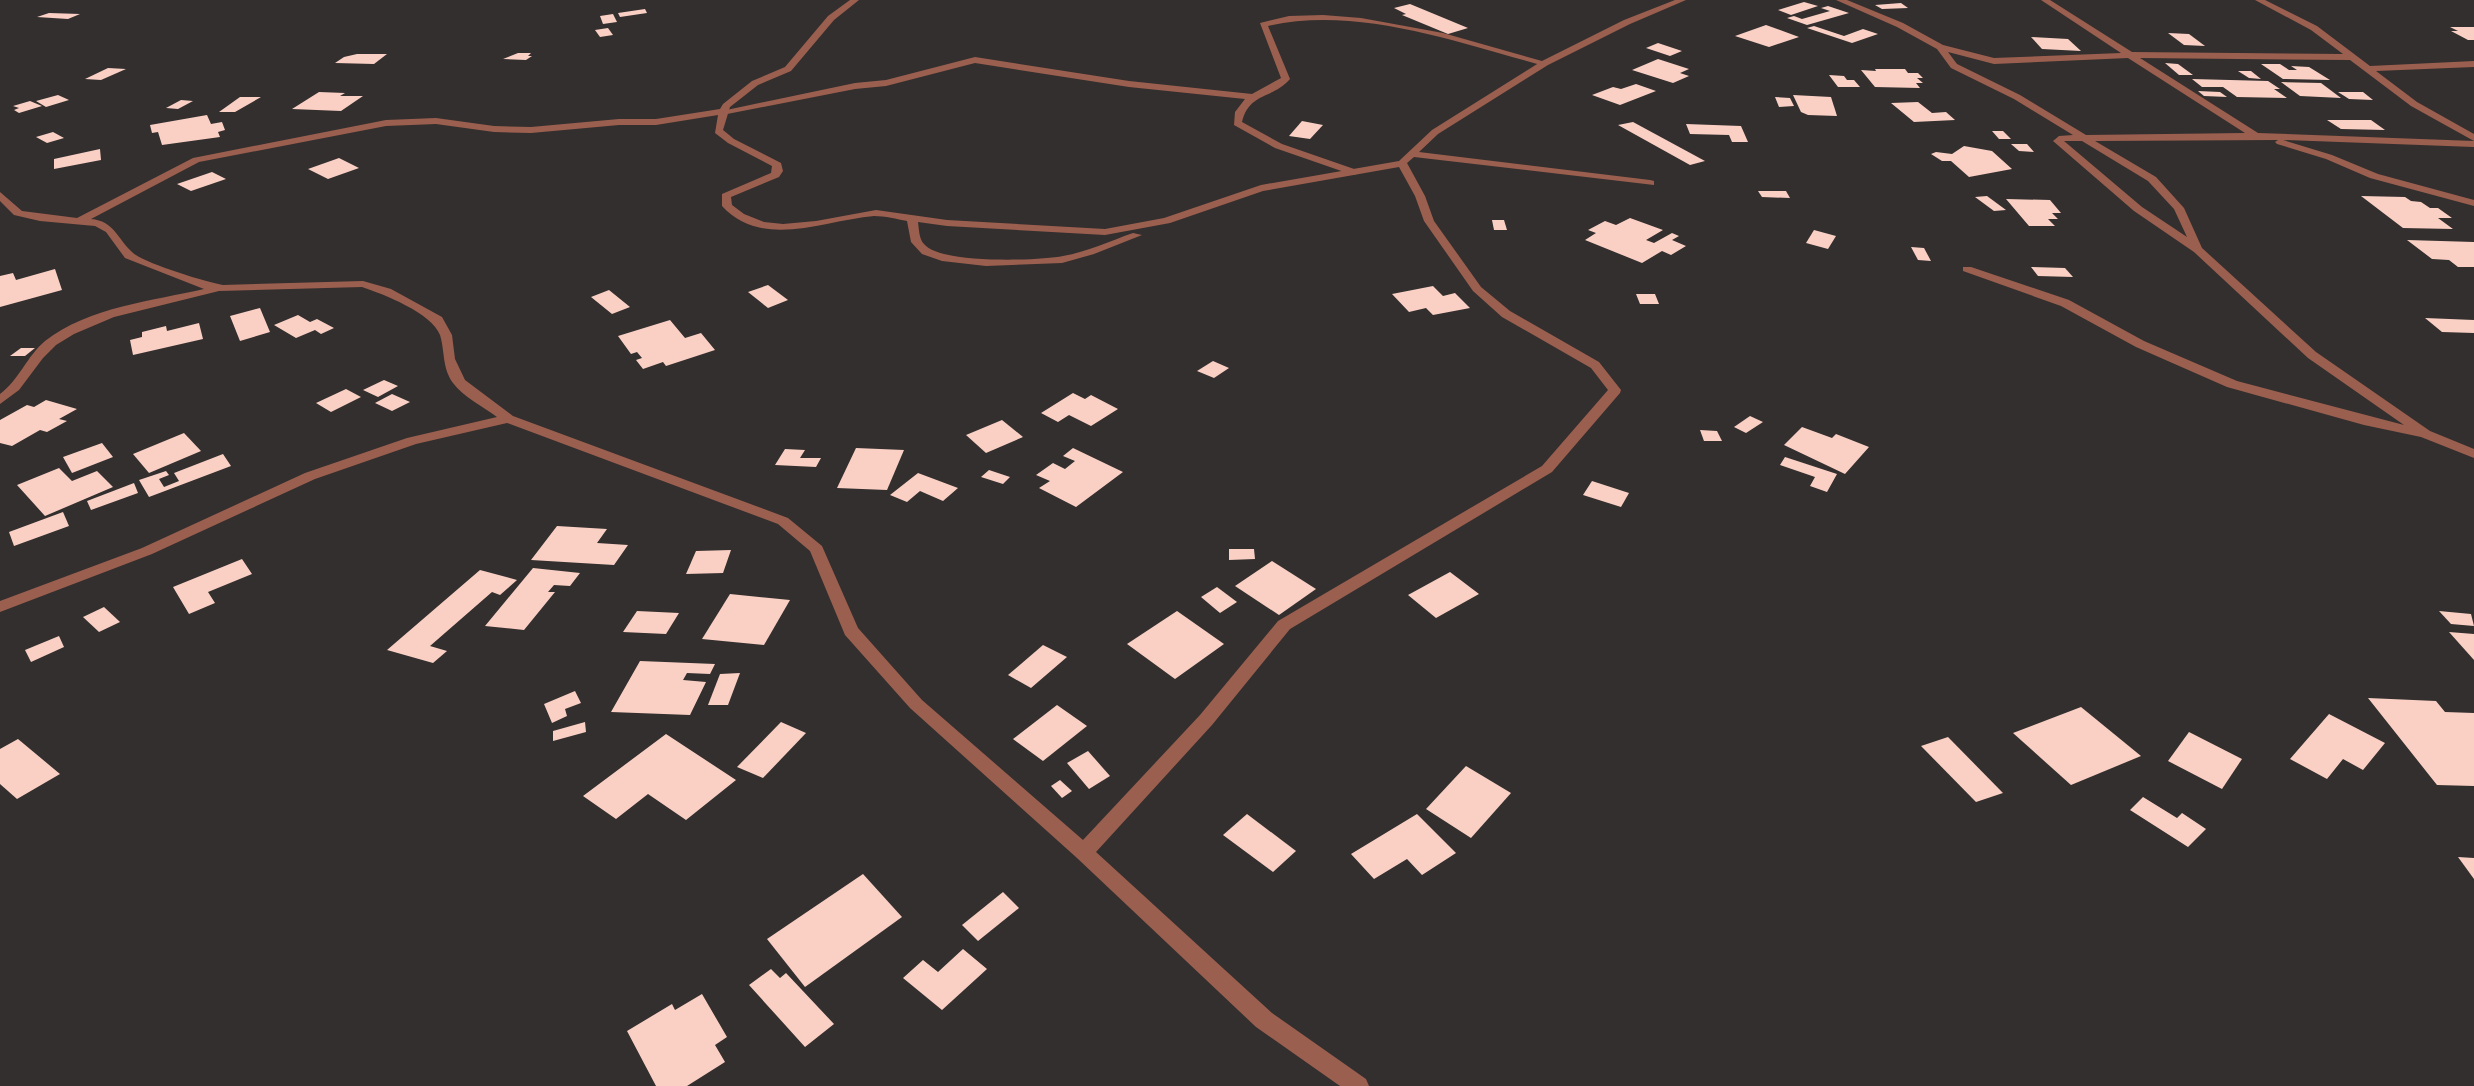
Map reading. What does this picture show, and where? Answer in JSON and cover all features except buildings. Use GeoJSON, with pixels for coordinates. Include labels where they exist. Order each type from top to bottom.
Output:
{"type":"FeatureCollection","features":[{"type":"Feature","properties":{"kind":"street"},"geometry":{"type":"LineString","coordinates":[[855,0],[831,18],[788,69],[755,83],[726,106],[722,112],[718,131],[731,141],[777,165],[778,171],[775,175],[726,196],[727,206],[740,216],[762,225],[783,227],[816,224],[876,213],[959,224],[1105,232],[1166,221],[1261,189],[1353,172],[1407,159],[1650,183]]}},
{"type":"Feature","properties":{"kind":"street"},"geometry":{"type":"LineString","coordinates":[[1407,159],[1435,132],[1545,63],[1627,22],[1681,0]]}},
{"type":"Feature","properties":{"kind":"street"},"geometry":{"type":"LineString","coordinates":[[1840,0],[1900,25],[1940,47],[1994,61]]}},
{"type":"Feature","properties":{"kind":"street"},"geometry":{"type":"LineString","coordinates":[[2046,0],[2128,55],[2259,136],[2329,157],[2382,179],[2474,203]]}},
{"type":"Feature","properties":{"kind":"street"},"geometry":{"type":"LineString","coordinates":[[2259,0],[2314,28],[2414,104],[2474,138]]}},
{"type":"Feature","properties":{"kind":"street"},"geometry":{"type":"LineString","coordinates":[[1353,172],[1274,144],[1237,123],[1242,104],[1251,97],[1280,86],[1286,80],[1263,25],[1276,16],[1293,13],[1352,14],[1395,19],[1545,63]]}},
{"type":"Feature","properties":{"kind":"street"},"geometry":{"type":"LineString","coordinates":[[1940,47],[1954,66],[2017,97],[2152,179],[2179,208],[2198,250]]}},
{"type":"Feature","properties":{"kind":"street"},"geometry":{"type":"LineString","coordinates":[[1954,66],[1994,61],[2128,55],[2350,57]]}},
{"type":"Feature","properties":{"kind":"street"},"geometry":{"type":"LineString","coordinates":[[81,220],[196,160],[386,123],[436,121],[494,129],[531,130],[619,122],[656,122],[722,112],[855,86],[886,83],[975,60],[1129,84],[1251,97]]}},
{"type":"Feature","properties":{"kind":"street"},"geometry":{"type":"LineString","coordinates":[[2367,69],[2474,64]]}},
{"type":"Feature","properties":{"kind":"street"},"geometry":{"type":"LineString","coordinates":[[2425,434],[2312,355],[2198,250],[2138,209],[2058,141],[2062,138],[2259,136],[2474,144]]}},
{"type":"Feature","properties":{"kind":"street"},"geometry":{"type":"LineString","coordinates":[[1084,852],[1206,720],[1284,625],[1547,469],[1615,390],[1595,365],[1506,314],[1477,289],[1429,220],[1407,159]]}},
{"type":"Feature","properties":{"kind":"street"},"geometry":{"type":"LineString","coordinates":[[0,195],[18,213],[40,218],[97,223],[111,230],[129,256],[200,285],[223,288],[363,284],[387,291],[438,320],[446,335],[449,359],[459,382],[508,419],[783,521],[817,549],[851,631],[916,704],[1084,852],[1264,1020],[1358,1086]]}},
{"type":"Feature","properties":{"kind":"street"},"geometry":{"type":"LineString","coordinates":[[912,218],[918,245],[924,251],[964,260],[1028,263],[1064,260],[1143,233],[1166,221]]}},
{"type":"Feature","properties":{"kind":"street"},"geometry":{"type":"LineString","coordinates":[[1967,269],[2065,303],[2140,345],[2232,384],[2368,422],[2425,434],[2474,454]]}},
{"type":"Feature","properties":{"kind":"street"},"geometry":{"type":"LineString","coordinates":[[0,400],[17,385],[50,344],[68,333],[123,313],[223,288]]}},
{"type":"Feature","properties":{"kind":"street"},"geometry":{"type":"LineString","coordinates":[[0,607],[147,551],[309,476],[412,441],[508,419]]}}]}
